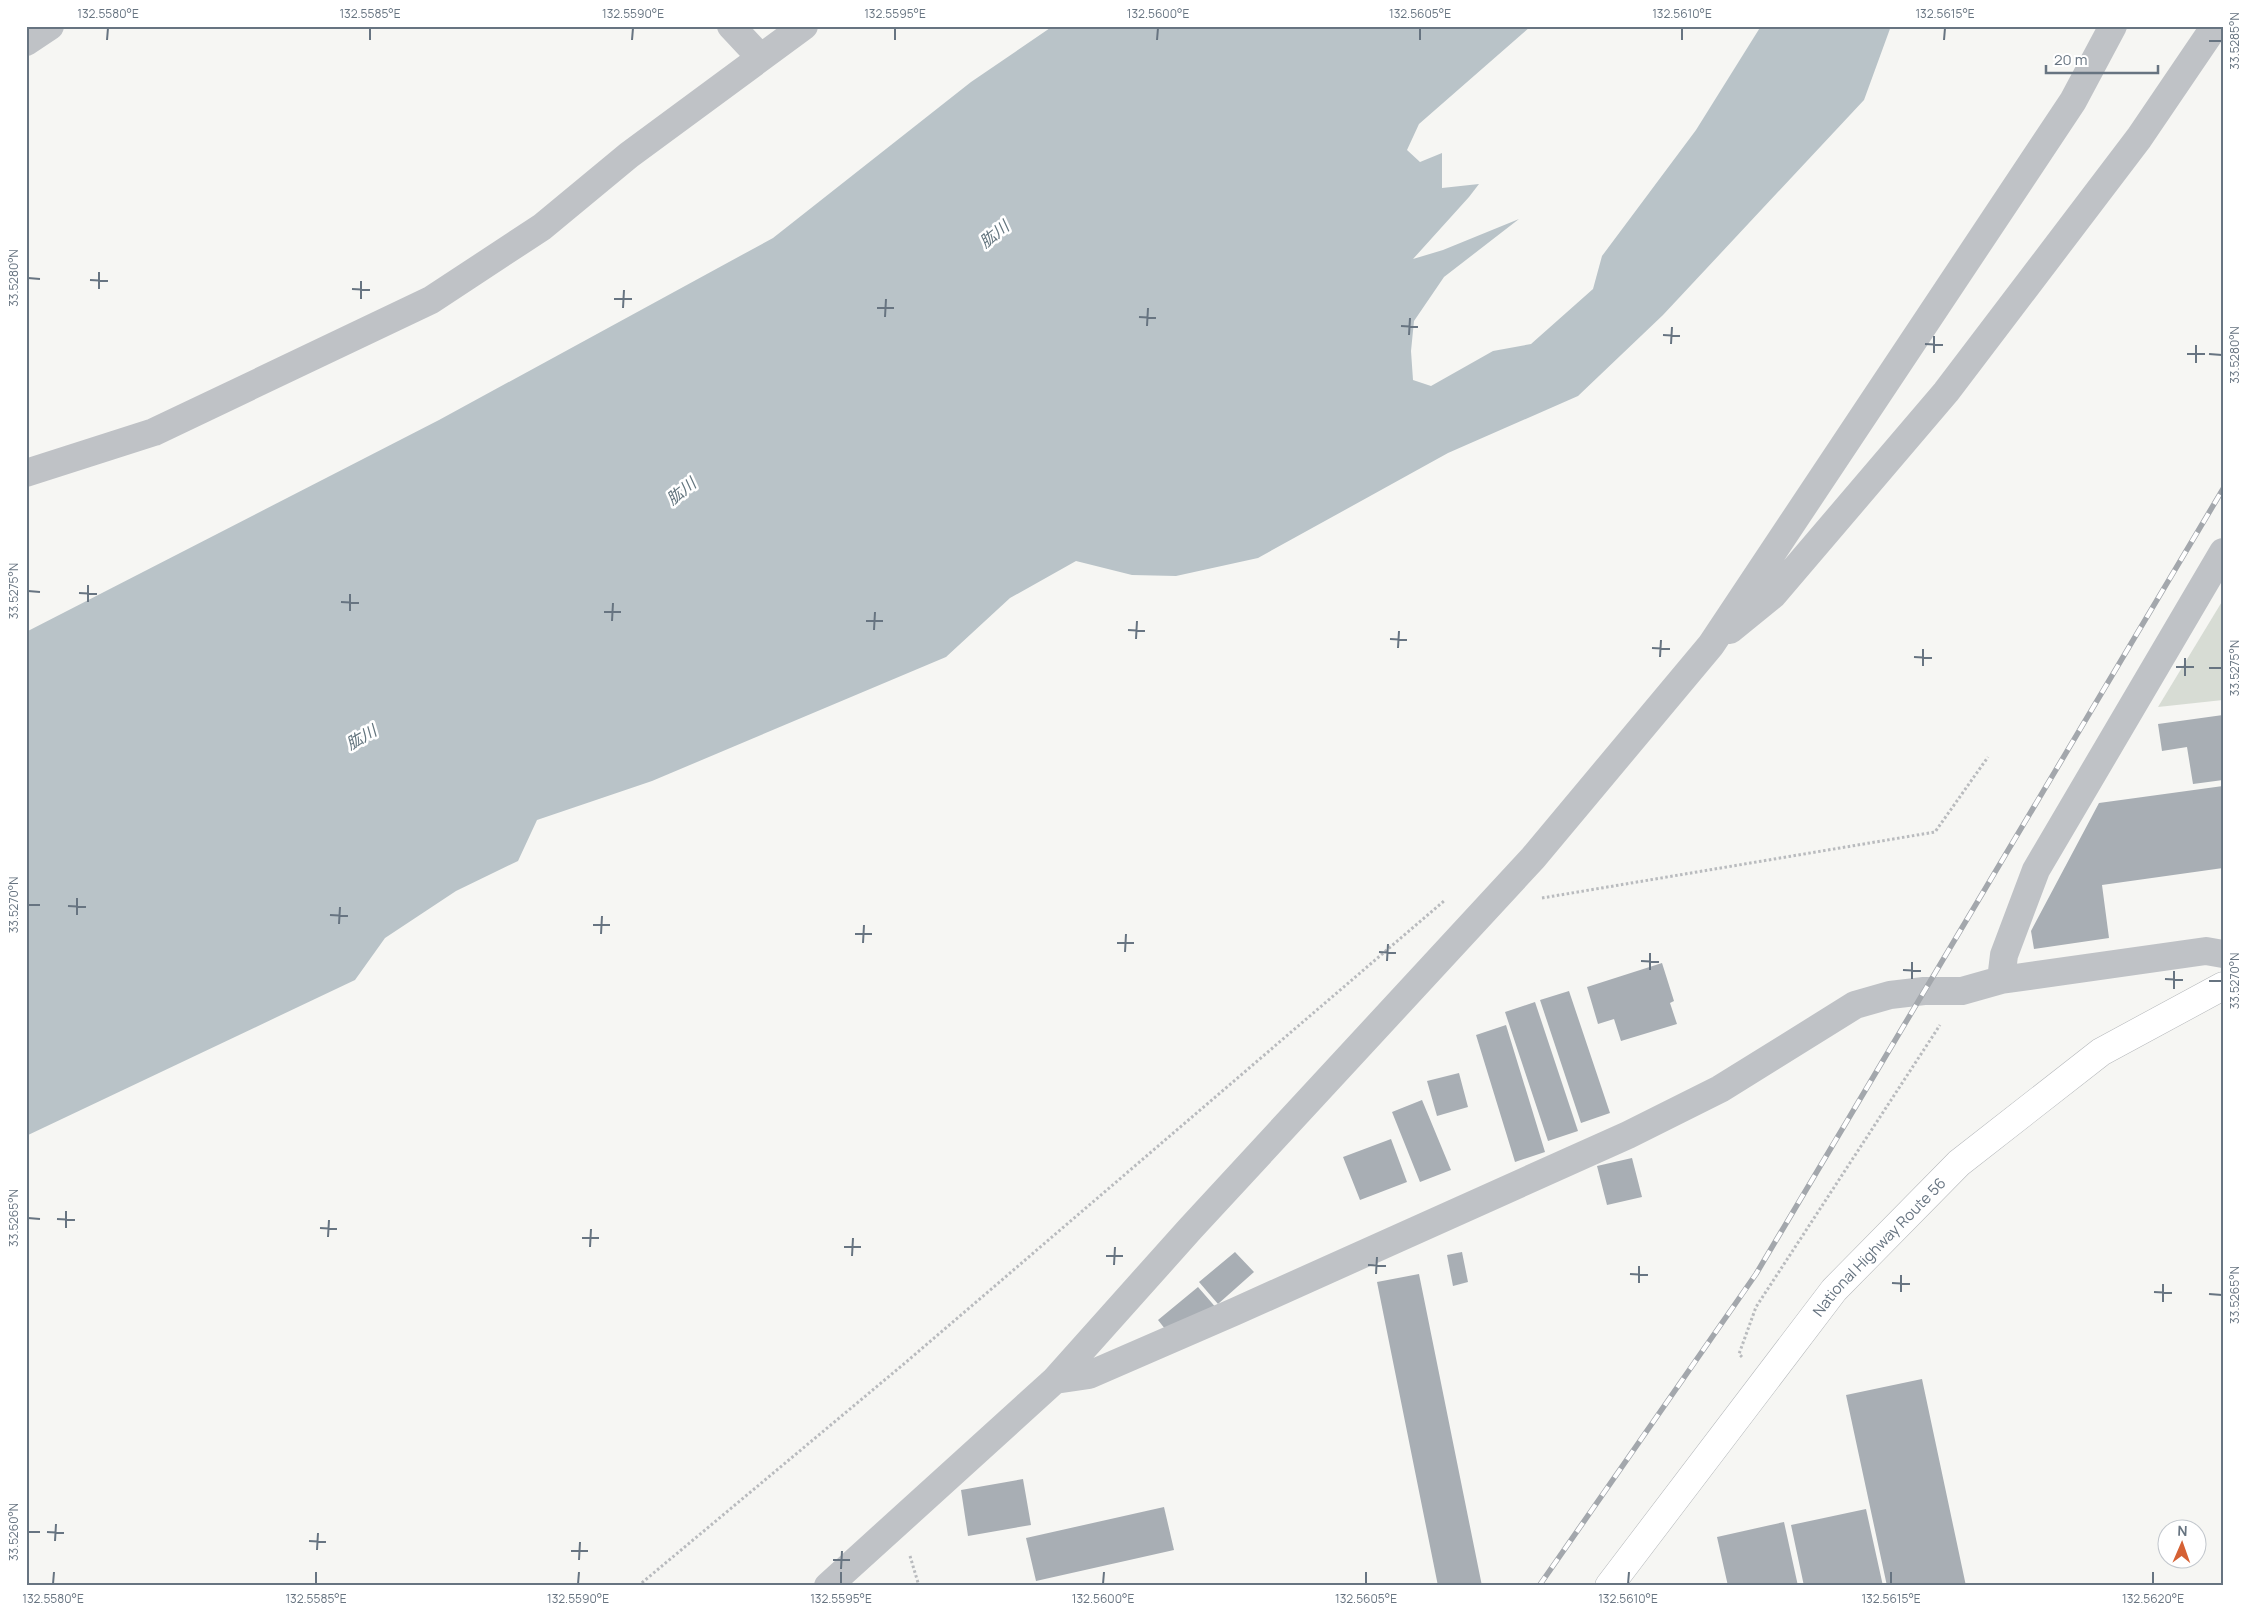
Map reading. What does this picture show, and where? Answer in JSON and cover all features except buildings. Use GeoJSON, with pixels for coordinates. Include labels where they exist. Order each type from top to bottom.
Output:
{"type":"FeatureCollection","features":[{"type":"Feature","properties":{"kind":"highway","name":"National Highway Route 56"},"geometry":{"type":"LineString","coordinates":[[1608,1586],[1834,1290],[1959,1164],[2101,1052],[2223,986]]}},
{"type":"Feature","properties":{"kind":"street"},"geometry":{"type":"LineString","coordinates":[[26,42],[50,26]]}},
{"type":"Feature","properties":{"kind":"street"},"geometry":{"type":"LineString","coordinates":[[731,26],[760,57]]}},
{"type":"Feature","properties":{"kind":"street"},"geometry":{"type":"LineString","coordinates":[[26,473],[154,432],[430,300],[542,227],[629,155],[804,26]]}},
{"type":"Feature","properties":{"kind":"street"},"geometry":{"type":"LineString","coordinates":[[828,1586],[1055,1380],[1197,1222],[1533,858],[1711,645],[2072,101],[2113,26]]}},
{"type":"Feature","properties":{"kind":"street"},"geometry":{"type":"LineString","coordinates":[[1711,645],[1773,595],[1946,392],[2140,138],[2215,26]]}},
{"type":"Feature","properties":{"kind":"street"},"geometry":{"type":"LineString","coordinates":[[2001,980],[2004,955],[2036,870],[2223,552]]}},
{"type":"Feature","properties":{"kind":"street"},"geometry":{"type":"LineString","coordinates":[[1055,1380],[1089,1375],[1628,1135],[1720,1089],[1855,1005],[1890,995],[1924,990],[1962,991],[2001,980],[2206,951],[2223,954]]}},
{"type":"Feature","properties":{"kind":"path"},"geometry":{"type":"LineString","coordinates":[[1488,908],[1935,832],[1988,757]]}},
{"type":"Feature","properties":{"kind":"path"},"geometry":{"type":"LineString","coordinates":[[638,1586],[905,1363],[1450,896]]}},
{"type":"Feature","properties":{"kind":"path"},"geometry":{"type":"LineString","coordinates":[[1766,1379],[1739,1354],[1756,1307],[1962,991]]}},
{"type":"Feature","properties":{"kind":"shaded area"},"geometry":{"type":"Polygon","coordinates":[[[2223,600],[2223,700],[2158,707],[2223,600]]]}},
{"type":"Feature","properties":{"kind":"water","name":"肱川"},"geometry":{"type":"Polygon","coordinates":[[[1053,26],[1531,26],[1419,124],[1407,150],[1420,162],[1442,153],[1442,188],[1479,184],[1413,259],[1443,250],[1519,219],[1444,277],[1414,321],[1411,351],[1413,380],[1431,386],[1493,351],[1531,344],[1593,289],[1602,256],[1696,130],[1761,26],[1891,26],[1864,100],[1663,315],[1578,396],[1448,453],[1258,558],[1176,576],[1132,575],[1076,561],[1010,598],[946,657],[652,781],[537,820],[518,861],[456,891],[385,938],[355,980],[26,1136],[26,632],[439,420],[773,238],[971,82],[1053,26]]]}},
{"type":"Feature","properties":{"kind":"railway"},"geometry":{"type":"LineString","coordinates":[[1539,1586],[1756,1274],[2223,489]]}}]}
